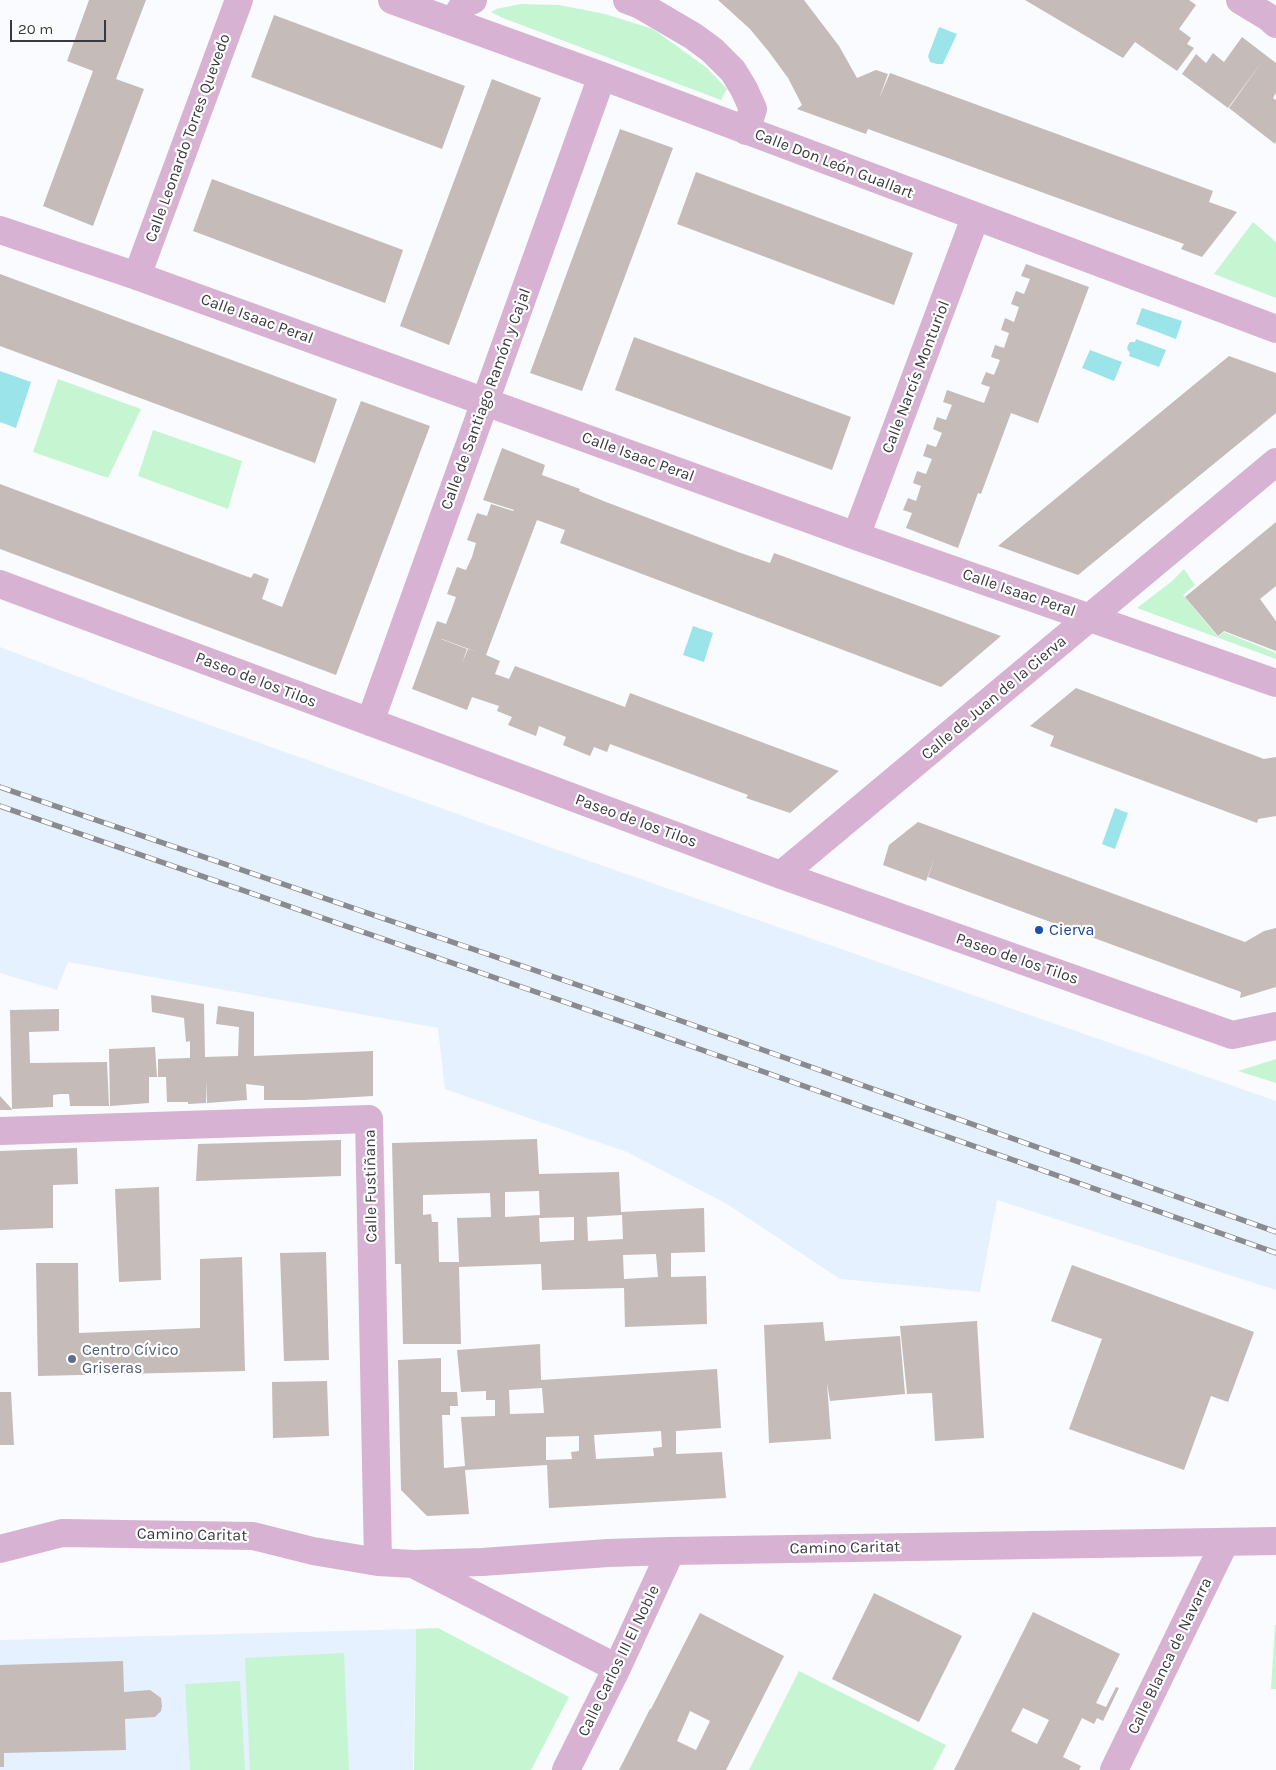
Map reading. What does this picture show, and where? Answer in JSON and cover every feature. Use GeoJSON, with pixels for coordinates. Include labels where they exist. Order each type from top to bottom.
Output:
{"type":"FeatureCollection","features":[{"type":"Feature","properties":{"kind":"street","name":"Calle Leonardo Torres Quevedo"},"geometry":{"type":"LineString","coordinates":[[137,276],[238,0]]}},
{"type":"Feature","properties":{"kind":"street","name":"Calle Don León Guallart"},"geometry":{"type":"LineString","coordinates":[[392,0],[602,76],[1276,330]]}},
{"type":"Feature","properties":{"kind":"street"},"geometry":{"type":"LineString","coordinates":[[453,22],[464,4],[473,0]]}},
{"type":"Feature","properties":{"kind":"street"},"geometry":{"type":"LineString","coordinates":[[627,0],[640,5],[693,36],[712,50],[733,71],[744,88],[753,109],[746,130]]}},
{"type":"Feature","properties":{"kind":"street"},"geometry":{"type":"LineString","coordinates":[[1240,0],[1276,24]]}},
{"type":"Feature","properties":{"kind":"street","name":"Calle de Santiago Ramón y Cajal"},"geometry":{"type":"LineString","coordinates":[[370,722],[602,76]]}},
{"type":"Feature","properties":{"kind":"street","name":"Calle Narcís Monturiol"},"geometry":{"type":"LineString","coordinates":[[856,536],[975,218]]}},
{"type":"Feature","properties":{"kind":"street","name":"Calle Isaac Peral"},"geometry":{"type":"LineString","coordinates":[[0,230],[137,276],[856,536],[1276,683]]}},
{"type":"Feature","properties":{"kind":"street","name":"Calle de Juan de la Cierva"},"geometry":{"type":"LineString","coordinates":[[781,875],[1276,462]]}},
{"type":"Feature","properties":{"kind":"street","name":"Paseo de los Tilos"},"geometry":{"type":"LineString","coordinates":[[0,584],[781,875],[1232,1035],[1276,1026]]}},
{"type":"Feature","properties":{"kind":"street","name":"Calle Fustiñana"},"geometry":{"type":"LineString","coordinates":[[0,1131],[369,1119],[378,1562]]}},
{"type":"Feature","properties":{"kind":"street","name":"Camino Caritat"},"geometry":{"type":"LineString","coordinates":[[0,1549],[62,1533],[253,1536],[313,1551],[378,1562],[414,1564],[671,1551],[1276,1541]]}},
{"type":"Feature","properties":{"kind":"street","name":"Calle Blanca de Navarra"},"geometry":{"type":"LineString","coordinates":[[1114,1770],[1225,1542]]}},
{"type":"Feature","properties":{"kind":"street","name":"Calle Carlos III El Noble"},"geometry":{"type":"LineString","coordinates":[[566,1770],[617,1668],[671,1551]]}},
{"type":"Feature","properties":{"kind":"street","name":"Camino Caritat"},"geometry":{"type":"LineString","coordinates":[[414,1564],[617,1668]]}},
{"type":"Feature","properties":{"kind":"shaded area"},"geometry":{"type":"Polygon","coordinates":[[[0,647],[121,693],[549,847],[1276,1101],[1276,1290],[997,1200],[980,1292],[840,1279],[727,1204],[627,1152],[445,1089],[438,1028],[68,962],[57,990],[0,973],[0,647]]]}},
{"type":"Feature","properties":{"kind":"shaded area"},"geometry":{"type":"Polygon","coordinates":[[[416,1629],[413,1770],[0,1770],[0,1640],[416,1629]]]}},
{"type":"Feature","properties":{"kind":"green space"},"geometry":{"type":"Polygon","coordinates":[[[521,4],[559,5],[605,14],[653,29],[707,68],[727,89],[721,100],[491,12],[496,9],[521,4]]]}},
{"type":"Feature","properties":{"kind":"green space"},"geometry":{"type":"Polygon","coordinates":[[[1253,222],[1276,242],[1276,298],[1214,274],[1253,222]]]}},
{"type":"Feature","properties":{"kind":"green space"},"geometry":{"type":"Polygon","coordinates":[[[58,379],[141,409],[108,478],[33,452],[58,379]]]}},
{"type":"Feature","properties":{"kind":"green space"},"geometry":{"type":"Polygon","coordinates":[[[153,430],[242,461],[228,509],[138,476],[153,430]]]}},
{"type":"Feature","properties":{"kind":"green space"},"geometry":{"type":"Polygon","coordinates":[[[1184,569],[1195,585],[1183,595],[1218,637],[1224,632],[1276,653],[1276,659],[1137,608],[1171,582],[1184,569]]]}},
{"type":"Feature","properties":{"kind":"green space"},"geometry":{"type":"Polygon","coordinates":[[[1276,1059],[1276,1083],[1238,1071],[1276,1059]]]}},
{"type":"Feature","properties":{"kind":"green space"},"geometry":{"type":"Polygon","coordinates":[[[1275,1625],[1276,1689],[1271,1689],[1275,1625]]]}},
{"type":"Feature","properties":{"kind":"green space"},"geometry":{"type":"Polygon","coordinates":[[[438,1628],[569,1697],[531,1770],[414,1770],[416,1629],[438,1628]]]}},
{"type":"Feature","properties":{"kind":"green space"},"geometry":{"type":"Polygon","coordinates":[[[344,1653],[349,1770],[250,1770],[245,1658],[344,1653]]]}},
{"type":"Feature","properties":{"kind":"green space"},"geometry":{"type":"Polygon","coordinates":[[[799,1671],[946,1745],[933,1770],[749,1770],[799,1671]]]}},
{"type":"Feature","properties":{"kind":"green space"},"geometry":{"type":"Polygon","coordinates":[[[240,1681],[245,1770],[190,1770],[185,1684],[240,1681]]]}},
{"type":"Feature","properties":{"kind":"water"},"geometry":{"type":"Polygon","coordinates":[[[939,27],[957,34],[943,64],[930,62],[928,56],[939,27]]]}},
{"type":"Feature","properties":{"kind":"water"},"geometry":{"type":"Polygon","coordinates":[[[1142,308],[1182,321],[1176,339],[1136,324],[1142,308]]]}},
{"type":"Feature","properties":{"kind":"water"},"geometry":{"type":"Polygon","coordinates":[[[1136,339],[1166,350],[1159,367],[1129,356],[1128,345],[1130,342],[1135,342],[1136,339]]]}},
{"type":"Feature","properties":{"kind":"water"},"geometry":{"type":"Polygon","coordinates":[[[1090,350],[1122,362],[1114,381],[1082,368],[1090,350]]]}},
{"type":"Feature","properties":{"kind":"water"},"geometry":{"type":"Polygon","coordinates":[[[0,371],[31,382],[16,428],[0,422],[0,371]]]}},
{"type":"Feature","properties":{"kind":"water"},"geometry":{"type":"Polygon","coordinates":[[[693,626],[713,633],[704,662],[683,655],[693,626]]]}},
{"type":"Feature","properties":{"kind":"water"},"geometry":{"type":"Polygon","coordinates":[[[1115,808],[1128,813],[1115,849],[1102,844],[1115,808]]]}},
{"type":"Feature","properties":{"kind":"building"},"geometry":{"type":"Polygon","coordinates":[[[89,0],[146,0],[116,79],[99,73],[144,89],[93,226],[43,206],[93,71],[67,61],[89,0]]]}},
{"type":"Feature","properties":{"kind":"building"},"geometry":{"type":"Polygon","coordinates":[[[718,0],[804,0],[839,46],[857,78],[876,70],[888,74],[879,99],[890,73],[1213,191],[1209,202],[1237,212],[1202,257],[1181,249],[1184,244],[868,129],[866,134],[797,109],[802,105],[788,78],[750,29],[718,0]]]}},
{"type":"Feature","properties":{"kind":"building"},"geometry":{"type":"Polygon","coordinates":[[[1025,0],[1189,0],[1196,5],[1179,29],[1191,38],[1187,44],[1194,48],[1177,71],[1135,42],[1123,58],[1025,0]]]}},
{"type":"Feature","properties":{"kind":"building"},"geometry":{"type":"Polygon","coordinates":[[[274,15],[465,86],[442,149],[251,77],[274,15]]]}},
{"type":"Feature","properties":{"kind":"building"},"geometry":{"type":"Polygon","coordinates":[[[1242,37],[1276,63],[1276,93],[1273,98],[1276,100],[1275,144],[1229,108],[1263,60],[1228,108],[1182,74],[1196,54],[1206,63],[1213,53],[1224,62],[1242,37]]]}},
{"type":"Feature","properties":{"kind":"building"},"geometry":{"type":"Polygon","coordinates":[[[492,79],[541,98],[449,345],[400,326],[492,79]]]}},
{"type":"Feature","properties":{"kind":"building"},"geometry":{"type":"Polygon","coordinates":[[[620,129],[673,148],[582,391],[530,373],[620,129]]]}},
{"type":"Feature","properties":{"kind":"building"},"geometry":{"type":"Polygon","coordinates":[[[696,172],[913,253],[894,305],[677,224],[696,172]]]}},
{"type":"Feature","properties":{"kind":"building"},"geometry":{"type":"Polygon","coordinates":[[[212,179],[403,250],[385,303],[193,231],[212,179]]]}},
{"type":"Feature","properties":{"kind":"building"},"geometry":{"type":"Polygon","coordinates":[[[1026,264],[1089,287],[1038,423],[1011,413],[981,494],[978,493],[958,548],[906,528],[912,513],[903,510],[908,498],[916,501],[921,486],[913,483],[917,471],[926,474],[932,459],[923,456],[927,444],[936,447],[942,433],[933,429],[937,417],[946,420],[952,405],[943,402],[947,390],[984,403],[990,387],[981,384],[986,372],[994,375],[1000,360],[991,357],[995,345],[1004,348],[1009,333],[1001,330],[1005,318],[1014,322],[1019,307],[1011,304],[1016,291],[1024,294],[1030,279],[1021,276],[1026,264]]]}},
{"type":"Feature","properties":{"kind":"building"},"geometry":{"type":"Polygon","coordinates":[[[0,274],[337,399],[315,463],[0,346],[0,274]]]}},
{"type":"Feature","properties":{"kind":"building"},"geometry":{"type":"Polygon","coordinates":[[[634,337],[851,417],[832,470],[615,390],[634,337]]]}},
{"type":"Feature","properties":{"kind":"building"},"geometry":{"type":"Polygon","coordinates":[[[1229,356],[1276,373],[1276,413],[1078,575],[998,546],[1229,356]]]}},
{"type":"Feature","properties":{"kind":"building"},"geometry":{"type":"Polygon","coordinates":[[[361,401],[430,426],[336,675],[0,549],[0,484],[251,578],[254,573],[269,579],[262,599],[282,607],[361,401]]]}},
{"type":"Feature","properties":{"kind":"building"},"geometry":{"type":"Polygon","coordinates":[[[502,448],[545,465],[542,475],[580,489],[579,491],[606,502],[738,552],[770,563],[774,553],[1001,636],[941,687],[560,543],[565,530],[537,520],[486,655],[500,661],[495,674],[509,679],[515,666],[625,707],[630,693],[839,771],[790,813],[746,798],[748,795],[610,744],[607,752],[594,747],[590,756],[563,745],[566,737],[539,726],[536,736],[508,725],[512,717],[497,711],[499,706],[472,697],[467,710],[412,689],[437,621],[446,624],[451,611],[456,597],[447,594],[457,567],[466,570],[472,557],[476,543],[467,540],[477,513],[487,516],[491,504],[514,510],[483,500],[502,448]],[[441,639],[467,649],[462,663],[468,649],[477,652],[441,639]]]}},
{"type":"Feature","properties":{"kind":"building"},"geometry":{"type":"Polygon","coordinates":[[[1276,522],[1276,586],[1260,599],[1276,621],[1276,651],[1224,631],[1218,636],[1185,597],[1276,522]]]}},
{"type":"Feature","properties":{"kind":"building"},"geometry":{"type":"Polygon","coordinates":[[[1076,688],[1264,759],[1276,757],[1276,816],[1258,819],[1257,823],[1050,746],[1054,736],[1030,726],[1076,688]]]}},
{"type":"Feature","properties":{"kind":"building"},"geometry":{"type":"Polygon","coordinates":[[[918,822],[1245,942],[1264,931],[1276,928],[1276,987],[1240,998],[1241,992],[928,877],[935,857],[926,881],[883,865],[889,845],[918,822]]]}},
{"type":"Feature","properties":{"kind":"building"},"geometry":{"type":"Polygon","coordinates":[[[151,995],[204,1004],[205,1057],[238,1056],[239,1027],[216,1024],[218,1006],[254,1012],[254,1056],[373,1051],[373,1096],[264,1100],[264,1086],[246,1084],[247,1100],[207,1103],[207,1080],[206,1103],[167,1102],[166,1077],[158,1077],[158,1059],[190,1058],[190,1041],[186,1042],[184,1018],[152,1012],[151,995]]]}},
{"type":"Feature","properties":{"kind":"building"},"geometry":{"type":"Polygon","coordinates":[[[59,1009],[59,1031],[29,1032],[30,1063],[107,1062],[109,1106],[70,1106],[69,1094],[60,1094],[53,1095],[53,1107],[12,1109],[10,1010],[59,1009]]]}},
{"type":"Feature","properties":{"kind":"building"},"geometry":{"type":"Polygon","coordinates":[[[155,1047],[157,1077],[149,1077],[149,1103],[110,1106],[109,1049],[155,1047]]]}},
{"type":"Feature","properties":{"kind":"building"},"geometry":{"type":"Polygon","coordinates":[[[0,1096],[11,1108],[12,1110],[0,1110],[0,1096]]]}},
{"type":"Feature","properties":{"kind":"building"},"geometry":{"type":"Polygon","coordinates":[[[537,1139],[539,1174],[619,1172],[621,1212],[704,1208],[705,1252],[671,1253],[671,1277],[706,1276],[707,1324],[625,1327],[624,1288],[542,1290],[541,1264],[459,1267],[461,1344],[403,1344],[401,1264],[395,1264],[392,1143],[537,1139]],[[539,1191],[505,1192],[505,1217],[540,1215],[539,1191]],[[490,1193],[423,1195],[423,1215],[431,1214],[432,1222],[438,1222],[439,1262],[459,1262],[457,1218],[491,1217],[490,1193]],[[622,1215],[587,1217],[588,1241],[623,1239],[622,1215]],[[574,1217],[539,1218],[540,1242],[574,1240],[574,1217]],[[656,1254],[623,1255],[624,1279],[658,1277],[656,1254]]]}},
{"type":"Feature","properties":{"kind":"building"},"geometry":{"type":"Polygon","coordinates":[[[341,1140],[341,1176],[196,1181],[198,1144],[341,1140]]]}},
{"type":"Feature","properties":{"kind":"building"},"geometry":{"type":"Polygon","coordinates":[[[77,1148],[78,1184],[53,1185],[53,1228],[0,1230],[0,1151],[77,1148]]]}},
{"type":"Feature","properties":{"kind":"building"},"geometry":{"type":"Polygon","coordinates":[[[159,1187],[161,1280],[119,1282],[115,1189],[159,1187]]]}},
{"type":"Feature","properties":{"kind":"building"},"geometry":{"type":"Polygon","coordinates":[[[326,1252],[329,1360],[284,1361],[280,1253],[326,1252]]]}},
{"type":"Feature","properties":{"kind":"building"},"geometry":{"type":"Polygon","coordinates":[[[242,1257],[245,1371],[38,1376],[36,1263],[78,1263],[79,1333],[200,1328],[200,1259],[242,1257]]]}},
{"type":"Feature","properties":{"kind":"building"},"geometry":{"type":"Polygon","coordinates":[[[1072,1265],[1254,1332],[1228,1402],[1211,1396],[1184,1470],[1069,1429],[1102,1339],[1051,1321],[1072,1265]]]}},
{"type":"Feature","properties":{"kind":"building"},"geometry":{"type":"Polygon","coordinates":[[[977,1321],[984,1438],[935,1441],[932,1393],[907,1394],[900,1326],[977,1321]]]}},
{"type":"Feature","properties":{"kind":"building"},"geometry":{"type":"Polygon","coordinates":[[[823,1322],[825,1341],[900,1336],[905,1394],[830,1401],[827,1383],[831,1439],[769,1443],[764,1325],[823,1322]]]}},
{"type":"Feature","properties":{"kind":"building"},"geometry":{"type":"Polygon","coordinates":[[[540,1344],[541,1380],[717,1369],[721,1428],[676,1431],[676,1454],[722,1452],[726,1498],[549,1508],[547,1465],[465,1470],[469,1514],[427,1516],[401,1490],[398,1360],[441,1358],[441,1392],[457,1392],[458,1406],[450,1406],[450,1415],[442,1415],[444,1468],[465,1466],[461,1417],[495,1416],[495,1400],[486,1400],[486,1391],[461,1392],[457,1350],[540,1344]],[[542,1388],[509,1390],[510,1414],[544,1413],[542,1388]],[[661,1431],[594,1435],[596,1459],[654,1456],[653,1448],[662,1447],[661,1431]],[[579,1436],[546,1437],[546,1460],[572,1459],[571,1452],[579,1451],[579,1436]]]}},
{"type":"Feature","properties":{"kind":"building"},"geometry":{"type":"Polygon","coordinates":[[[327,1381],[329,1436],[273,1438],[272,1382],[327,1381]]]}},
{"type":"Feature","properties":{"kind":"building"},"geometry":{"type":"Polygon","coordinates":[[[0,1392],[11,1392],[14,1445],[0,1445],[0,1392]]]}},
{"type":"Feature","properties":{"kind":"building"},"geometry":{"type":"Polygon","coordinates":[[[874,1593],[962,1636],[919,1722],[832,1679],[874,1593]]]}},
{"type":"Feature","properties":{"kind":"building"},"geometry":{"type":"Polygon","coordinates":[[[1033,1612],[1120,1654],[1096,1703],[1106,1707],[1116,1687],[1119,1688],[1103,1721],[1097,1718],[1094,1724],[1082,1718],[1063,1757],[1081,1766],[1079,1770],[954,1770],[1033,1612]],[[1023,1708],[1011,1731],[1037,1744],[1049,1720],[1023,1708]]]}},
{"type":"Feature","properties":{"kind":"building"},"geometry":{"type":"Polygon","coordinates":[[[700,1613],[784,1656],[726,1770],[619,1770],[700,1613]],[[690,1711],[677,1741],[696,1750],[710,1721],[690,1711]]]}},
{"type":"Feature","properties":{"kind":"building"},"geometry":{"type":"Polygon","coordinates":[[[123,1661],[124,1692],[150,1690],[161,1698],[162,1706],[161,1711],[155,1717],[125,1719],[126,1750],[4,1753],[4,1767],[0,1767],[0,1665],[123,1661]]]}},
{"type":"Feature","properties":{"kind":"railway"},"geometry":{"type":"LineString","coordinates":[[0,787],[639,1006],[1276,1232]]}},
{"type":"Feature","properties":{"kind":"railway"},"geometry":{"type":"LineString","coordinates":[[0,806],[637,1027],[1276,1253]]}},
{"type":"Feature","properties":{"kind":"place","name":"Cierva"},"geometry":{"type":"Point","coordinates":[1039,930]}},
{"type":"Feature","properties":{"kind":"place","name":"Centro Cívico Griseras"},"geometry":{"type":"Point","coordinates":[72,1359]}}]}
